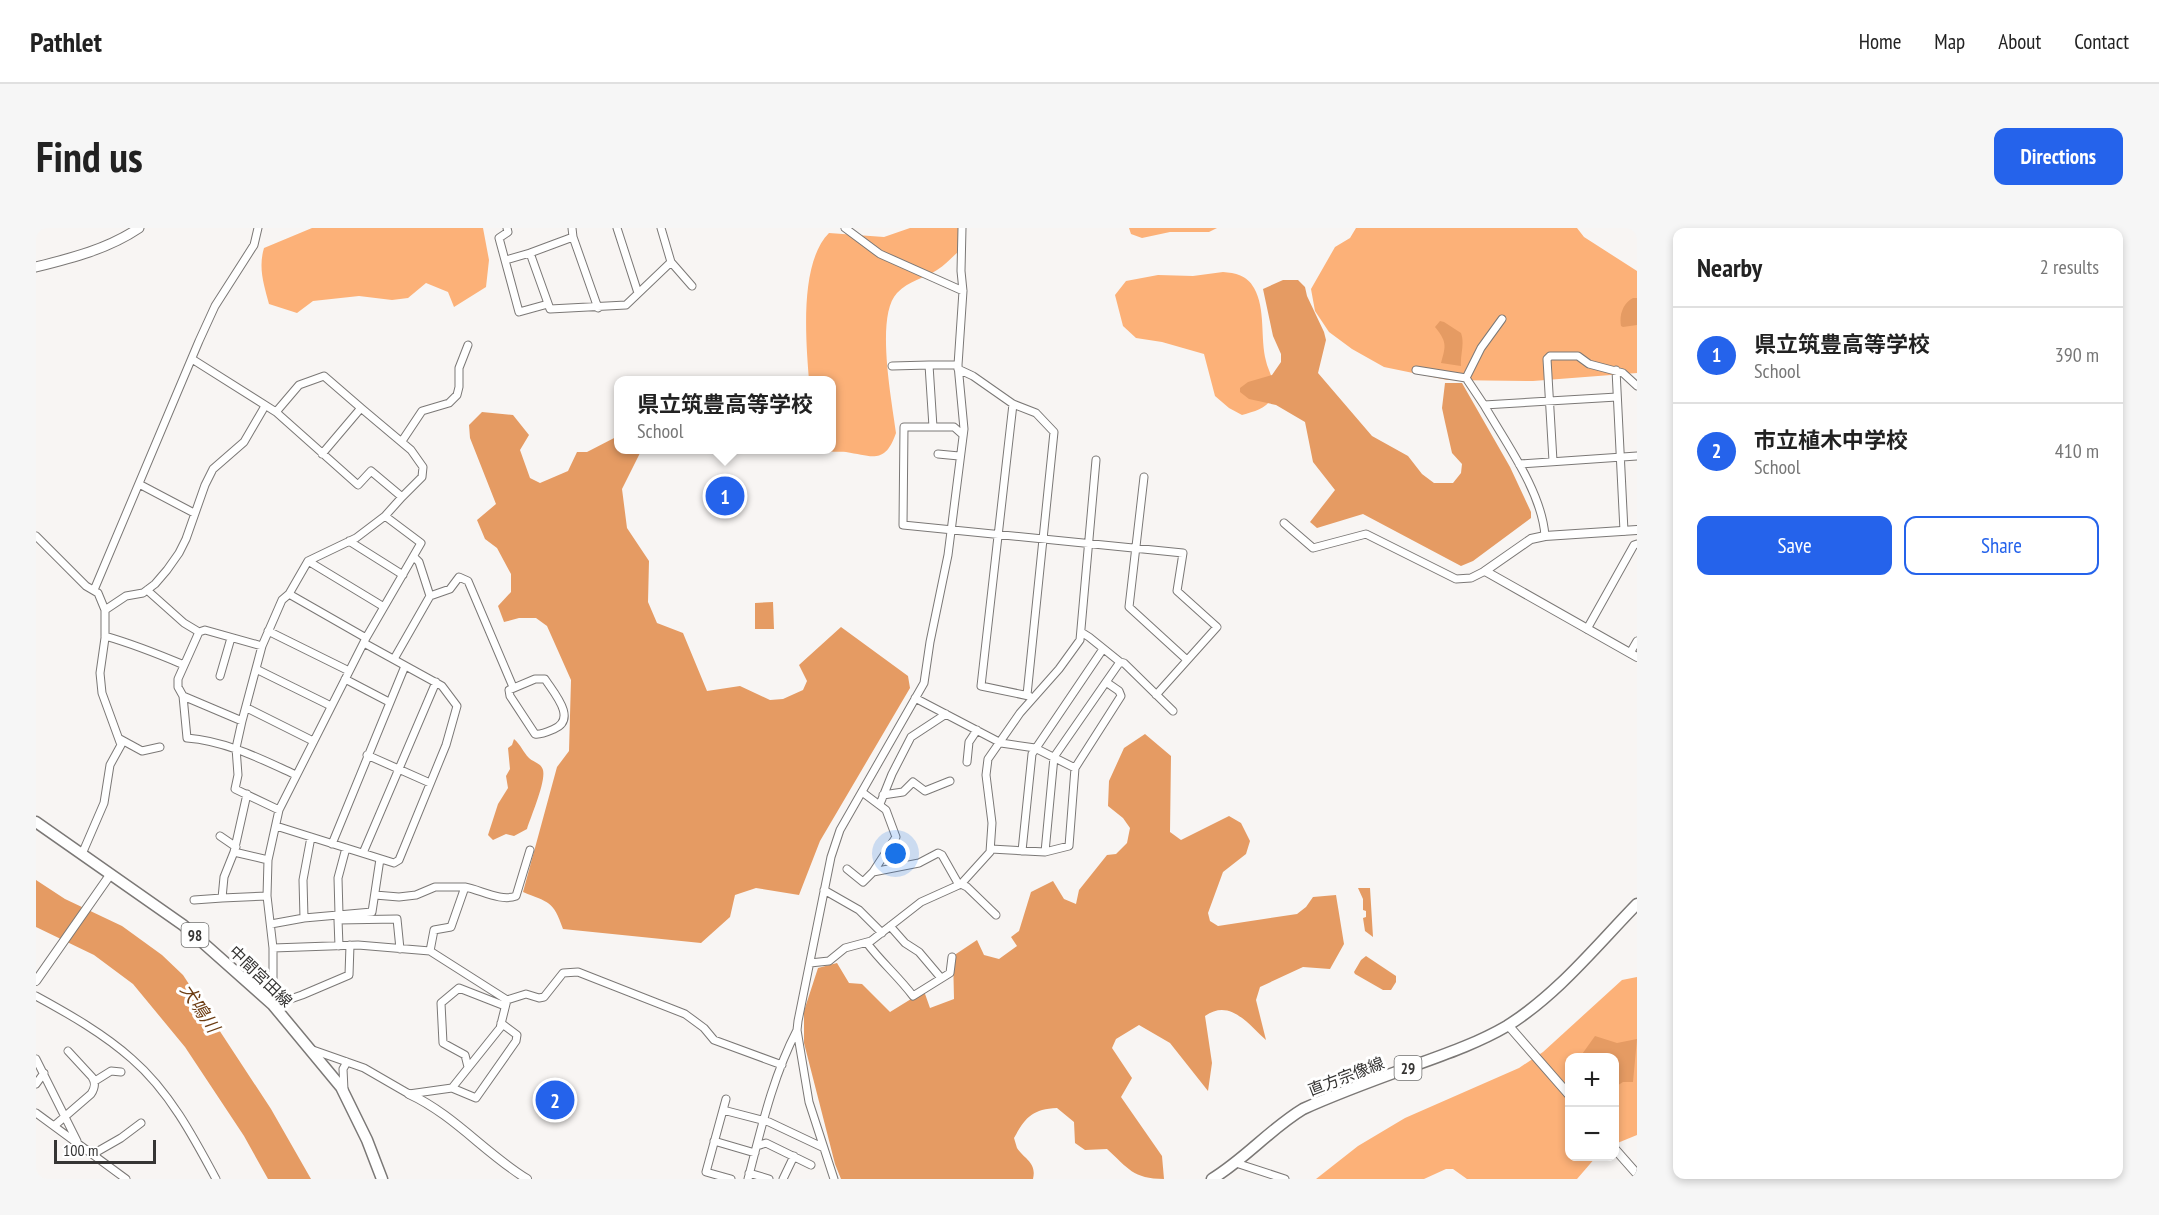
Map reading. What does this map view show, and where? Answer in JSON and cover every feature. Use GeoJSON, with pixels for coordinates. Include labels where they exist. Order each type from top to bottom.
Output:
{"type":"FeatureCollection","features":[{"type":"Feature","properties":{"kind":"main road"},"geometry":{"type":"LineString","coordinates":[[36,267],[102,248],[128,231],[140,228]]}},
{"type":"Feature","properties":{"kind":"main road","name":"中間宮田線"},"geometry":{"type":"LineString","coordinates":[[36,822],[82,855],[107,879],[183,925],[273,1005],[340,1087],[367,1140],[382,1179]]}},
{"type":"Feature","properties":{"kind":"main road","name":"直方宗像線"},"geometry":{"type":"LineString","coordinates":[[1212,1179],[1236,1163],[1281,1122],[1303,1109],[1466,1047],[1508,1025],[1537,1004],[1570,974],[1637,904]]}},
{"type":"Feature","properties":{"kind":"street"},"geometry":{"type":"LineString","coordinates":[[94,590],[215,306],[254,245],[258,228]]}},
{"type":"Feature","properties":{"kind":"street"},"geometry":{"type":"LineString","coordinates":[[507,228],[508,232],[498,238],[519,312],[548,304]]}},
{"type":"Feature","properties":{"kind":"street"},"geometry":{"type":"LineString","coordinates":[[572,228],[573,237],[598,308]]}},
{"type":"Feature","properties":{"kind":"street"},"geometry":{"type":"LineString","coordinates":[[617,228],[638,293]]}},
{"type":"Feature","properties":{"kind":"street"},"geometry":{"type":"LineString","coordinates":[[661,228],[671,262],[692,286]]}},
{"type":"Feature","properties":{"kind":"street"},"geometry":{"type":"LineString","coordinates":[[845,228],[880,254],[963,291]]}},
{"type":"Feature","properties":{"kind":"street"},"geometry":{"type":"LineString","coordinates":[[769,1179],[749,1176],[782,1065],[797,1030],[831,857],[840,830],[924,683],[951,530],[963,435],[958,367],[963,291],[962,228]]}},
{"type":"Feature","properties":{"kind":"street"},"geometry":{"type":"LineString","coordinates":[[506,260],[573,237]]}},
{"type":"Feature","properties":{"kind":"street"},"geometry":{"type":"LineString","coordinates":[[530,253],[550,309],[626,305],[671,262]]}},
{"type":"Feature","properties":{"kind":"street"},"geometry":{"type":"LineString","coordinates":[[1466,378],[1481,348],[1502,319]]}},
{"type":"Feature","properties":{"kind":"street"},"geometry":{"type":"LineString","coordinates":[[402,441],[422,411],[449,403],[457,395],[461,360],[468,345]]}},
{"type":"Feature","properties":{"kind":"street"},"geometry":{"type":"LineString","coordinates":[[1553,461],[1547,359],[1550,356],[1572,354],[1578,356],[1589,364],[1616,370],[1637,386]]}},
{"type":"Feature","properties":{"kind":"street"},"geometry":{"type":"LineString","coordinates":[[192,359],[276,412],[358,485],[370,471],[402,497]]}},
{"type":"Feature","properties":{"kind":"street"},"geometry":{"type":"LineString","coordinates":[[929,365],[933,427]]}},
{"type":"Feature","properties":{"kind":"street"},"geometry":{"type":"LineString","coordinates":[[892,366],[958,367],[1013,405],[1036,413],[1054,432],[1030,697]]}},
{"type":"Feature","properties":{"kind":"street"},"geometry":{"type":"LineString","coordinates":[[1416,370],[1466,378],[1519,464],[1537,502],[1545,536]]}},
{"type":"Feature","properties":{"kind":"street"},"geometry":{"type":"LineString","coordinates":[[1616,370],[1624,531]]}},
{"type":"Feature","properties":{"kind":"street"},"geometry":{"type":"LineString","coordinates":[[276,412],[299,385],[324,376],[402,441],[423,467],[422,477],[385,516],[356,538],[308,561],[289,594],[282,600],[268,631],[242,721],[236,750],[238,775],[235,789],[279,810]]}},
{"type":"Feature","properties":{"kind":"street"},"geometry":{"type":"LineString","coordinates":[[1484,405],[1617,397]]}},
{"type":"Feature","properties":{"kind":"street"},"geometry":{"type":"LineString","coordinates":[[1013,405],[981,686],[1030,697]]}},
{"type":"Feature","properties":{"kind":"street"},"geometry":{"type":"LineString","coordinates":[[105,610],[126,596],[143,593],[161,577],[179,554],[213,469],[244,442],[265,406]]}},
{"type":"Feature","properties":{"kind":"street"},"geometry":{"type":"LineString","coordinates":[[322,454],[360,408]]}},
{"type":"Feature","properties":{"kind":"street"},"geometry":{"type":"LineString","coordinates":[[963,435],[954,427],[904,427],[903,525],[1183,553],[1177,591],[1217,627],[1156,695]]}},
{"type":"Feature","properties":{"kind":"street"},"geometry":{"type":"LineString","coordinates":[[938,454],[959,456]]}},
{"type":"Feature","properties":{"kind":"street"},"geometry":{"type":"LineString","coordinates":[[1519,464],[1637,456]]}},
{"type":"Feature","properties":{"kind":"street"},"geometry":{"type":"LineString","coordinates":[[810,963],[829,961],[845,948],[867,943],[921,902],[960,884],[979,866],[991,849],[992,823],[986,775],[988,759],[1030,697],[1059,669],[1080,640],[1096,460]]}},
{"type":"Feature","properties":{"kind":"street"},"geometry":{"type":"LineString","coordinates":[[1144,477],[1129,607],[1187,660]]}},
{"type":"Feature","properties":{"kind":"street"},"geometry":{"type":"LineString","coordinates":[[139,484],[194,513]]}},
{"type":"Feature","properties":{"kind":"street"},"geometry":{"type":"LineString","coordinates":[[350,945],[349,975],[273,1005],[273,948],[267,896],[268,860],[279,810],[365,640],[421,543],[385,516]]}},
{"type":"Feature","properties":{"kind":"street"},"geometry":{"type":"LineString","coordinates":[[1284,523],[1313,548],[1366,534],[1456,579],[1471,578],[1485,571],[1531,539],[1545,536],[1637,530]]}},
{"type":"Feature","properties":{"kind":"street"},"geometry":{"type":"LineString","coordinates":[[36,536],[86,586],[98,593],[105,610],[105,636],[100,673],[102,693],[121,745],[110,765],[104,803],[82,855]]}},
{"type":"Feature","properties":{"kind":"street"},"geometry":{"type":"LineString","coordinates":[[349,541],[403,575]]}},
{"type":"Feature","properties":{"kind":"street"},"geometry":{"type":"LineString","coordinates":[[1587,629],[1634,545],[1637,544]]}},
{"type":"Feature","properties":{"kind":"street"},"geometry":{"type":"LineString","coordinates":[[414,557],[419,562],[429,596]]}},
{"type":"Feature","properties":{"kind":"street"},"geometry":{"type":"LineString","coordinates":[[308,561],[384,607]]}},
{"type":"Feature","properties":{"kind":"street"},"geometry":{"type":"LineString","coordinates":[[1485,571],[1634,655],[1637,642]]}},
{"type":"Feature","properties":{"kind":"street"},"geometry":{"type":"LineString","coordinates":[[394,659],[429,596],[450,589],[459,577],[468,581],[513,687]]}},
{"type":"Feature","properties":{"kind":"street"},"geometry":{"type":"LineString","coordinates":[[147,590],[184,623],[199,632]]}},
{"type":"Feature","properties":{"kind":"street"},"geometry":{"type":"LineString","coordinates":[[276,826],[394,863],[399,860],[446,745],[457,706],[442,686],[436,682],[405,666],[289,594]]}},
{"type":"Feature","properties":{"kind":"street"},"geometry":{"type":"LineString","coordinates":[[262,646],[205,630],[199,632],[178,679],[178,687],[183,696],[187,738],[204,739],[241,750],[296,775]]}},
{"type":"Feature","properties":{"kind":"street"},"geometry":{"type":"LineString","coordinates":[[268,631],[349,671]]}},
{"type":"Feature","properties":{"kind":"street"},"geometry":{"type":"LineString","coordinates":[[1081,632],[1124,663],[1173,711]]}},
{"type":"Feature","properties":{"kind":"street"},"geometry":{"type":"LineString","coordinates":[[105,636],[138,645],[156,655],[162,654],[184,665]]}},
{"type":"Feature","properties":{"kind":"street"},"geometry":{"type":"LineString","coordinates":[[220,676],[231,638]]}},
{"type":"Feature","properties":{"kind":"street"},"geometry":{"type":"LineString","coordinates":[[1022,851],[1032,754],[1103,649]]}},
{"type":"Feature","properties":{"kind":"street"},"geometry":{"type":"LineString","coordinates":[[1045,852],[1054,757],[1120,662]]}},
{"type":"Feature","properties":{"kind":"street"},"geometry":{"type":"LineString","coordinates":[[332,844],[405,666]]}},
{"type":"Feature","properties":{"kind":"street"},"geometry":{"type":"LineString","coordinates":[[256,669],[331,706]]}},
{"type":"Feature","properties":{"kind":"street"},"geometry":{"type":"LineString","coordinates":[[345,679],[389,702]]}},
{"type":"Feature","properties":{"kind":"street"},"geometry":{"type":"LineString","coordinates":[[535,679],[545,679],[563,706],[561,724],[539,735],[535,734],[510,696],[509,690],[513,687],[535,679]]}},
{"type":"Feature","properties":{"kind":"street"},"geometry":{"type":"LineString","coordinates":[[363,854],[436,682]]}},
{"type":"Feature","properties":{"kind":"street"},"geometry":{"type":"LineString","coordinates":[[991,849],[1045,852],[1069,846],[1075,768],[1120,696],[1119,691],[1106,682]]}},
{"type":"Feature","properties":{"kind":"street"},"geometry":{"type":"LineString","coordinates":[[183,696],[242,721]]}},
{"type":"Feature","properties":{"kind":"street"},"geometry":{"type":"LineString","coordinates":[[915,698],[1001,743],[1035,748],[1075,768]]}},
{"type":"Feature","properties":{"kind":"street"},"geometry":{"type":"LineString","coordinates":[[247,708],[313,741]]}},
{"type":"Feature","properties":{"kind":"street"},"geometry":{"type":"LineString","coordinates":[[879,804],[911,737],[946,714]]}},
{"type":"Feature","properties":{"kind":"street"},"geometry":{"type":"LineString","coordinates":[[967,762],[969,742],[977,730]]}},
{"type":"Feature","properties":{"kind":"street"},"geometry":{"type":"LineString","coordinates":[[120,739],[142,751],[160,747]]}},
{"type":"Feature","properties":{"kind":"street"},"geometry":{"type":"LineString","coordinates":[[367,755],[430,783]]}},
{"type":"Feature","properties":{"kind":"street"},"geometry":{"type":"LineString","coordinates":[[883,795],[903,792],[913,782],[925,791],[950,780]]}},
{"type":"Feature","properties":{"kind":"street"},"geometry":{"type":"LineString","coordinates":[[847,869],[863,882],[873,872],[896,837],[886,810],[862,792]]}},
{"type":"Feature","properties":{"kind":"street"},"geometry":{"type":"LineString","coordinates":[[222,898],[224,877],[235,849],[247,794]]}},
{"type":"Feature","properties":{"kind":"street"},"geometry":{"type":"LineString","coordinates":[[220,836],[235,849],[268,860]]}},
{"type":"Feature","properties":{"kind":"street"},"geometry":{"type":"LineString","coordinates":[[304,918],[303,880],[311,837]]}},
{"type":"Feature","properties":{"kind":"street"},"geometry":{"type":"LineString","coordinates":[[339,914],[338,878],[345,848]]}},
{"type":"Feature","properties":{"kind":"street"},"geometry":{"type":"LineString","coordinates":[[375,895],[399,897],[416,895],[435,886],[465,887],[511,898],[516,896],[530,850]]}},
{"type":"Feature","properties":{"kind":"street"},"geometry":{"type":"LineString","coordinates":[[873,872],[919,862],[938,853],[942,855],[960,884],[967,887],[996,915]]}},
{"type":"Feature","properties":{"kind":"street"},"geometry":{"type":"LineString","coordinates":[[271,924],[304,918],[372,912],[380,859]]}},
{"type":"Feature","properties":{"kind":"street"},"geometry":{"type":"LineString","coordinates":[[36,981],[107,879]]}},
{"type":"Feature","properties":{"kind":"street"},"geometry":{"type":"LineString","coordinates":[[430,951],[434,930],[451,927],[465,887]]}},
{"type":"Feature","properties":{"kind":"street"},"geometry":{"type":"LineString","coordinates":[[824,890],[859,910],[882,933]]}},
{"type":"Feature","properties":{"kind":"street"},"geometry":{"type":"LineString","coordinates":[[194,900],[267,896]]}},
{"type":"Feature","properties":{"kind":"street"},"geometry":{"type":"LineString","coordinates":[[339,946],[338,920],[397,919],[400,949]]}},
{"type":"Feature","properties":{"kind":"street"},"geometry":{"type":"LineString","coordinates":[[890,926],[905,943],[919,952],[941,978]]}},
{"type":"Feature","properties":{"kind":"street"},"geometry":{"type":"LineString","coordinates":[[867,943],[913,996],[950,973],[952,957]]}},
{"type":"Feature","properties":{"kind":"street"},"geometry":{"type":"LineString","coordinates":[[273,948],[350,945],[430,951],[506,1003]]}},
{"type":"Feature","properties":{"kind":"street"},"geometry":{"type":"LineString","coordinates":[[468,1067],[465,1055],[444,1043],[441,1003],[459,988],[506,1003],[526,994],[539,998],[544,997],[562,973],[578,972],[685,1014],[704,1028],[714,1040],[782,1065]]}},
{"type":"Feature","properties":{"kind":"street"},"geometry":{"type":"LineString","coordinates":[[36,996],[109,1041],[133,1059],[174,1107],[194,1137],[216,1179]]}},
{"type":"Feature","properties":{"kind":"street"},"geometry":{"type":"LineString","coordinates":[[452,1088],[500,1028],[506,1003]]}},
{"type":"Feature","properties":{"kind":"street"},"geometry":{"type":"LineString","coordinates":[[409,1094],[452,1088],[476,1098],[516,1041],[517,1035],[501,1023]]}},
{"type":"Feature","properties":{"kind":"street"},"geometry":{"type":"LineString","coordinates":[[1508,1025],[1565,1091]]}},
{"type":"Feature","properties":{"kind":"street"},"geometry":{"type":"LineString","coordinates":[[797,1030],[809,1102],[834,1179]]}},
{"type":"Feature","properties":{"kind":"street"},"geometry":{"type":"LineString","coordinates":[[310,1049],[364,1068],[409,1094],[476,1140],[500,1161],[527,1179]]}},
{"type":"Feature","properties":{"kind":"street"},"geometry":{"type":"LineString","coordinates":[[68,1051],[95,1082]]}},
{"type":"Feature","properties":{"kind":"street"},"geometry":{"type":"LineString","coordinates":[[36,1059],[78,1143]]}},
{"type":"Feature","properties":{"kind":"street"},"geometry":{"type":"LineString","coordinates":[[345,1096],[343,1069],[347,1062]]}},
{"type":"Feature","properties":{"kind":"street"},"geometry":{"type":"LineString","coordinates":[[54,1126],[91,1094],[95,1082],[111,1071],[122,1072]]}},
{"type":"Feature","properties":{"kind":"street"},"geometry":{"type":"LineString","coordinates":[[36,1084],[44,1073]]}},
{"type":"Feature","properties":{"kind":"street"},"geometry":{"type":"LineString","coordinates":[[726,1099],[706,1172],[731,1179]]}},
{"type":"Feature","properties":{"kind":"street"},"geometry":{"type":"LineString","coordinates":[[723,1110],[764,1121],[822,1147]]}},
{"type":"Feature","properties":{"kind":"street"},"geometry":{"type":"LineString","coordinates":[[36,1113],[126,1179]]}},
{"type":"Feature","properties":{"kind":"street"},"geometry":{"type":"LineString","coordinates":[[93,1154],[141,1123]]}},
{"type":"Feature","properties":{"kind":"street"},"geometry":{"type":"LineString","coordinates":[[714,1141],[756,1150],[766,1143],[811,1164]]}},
{"type":"Feature","properties":{"kind":"street"},"geometry":{"type":"LineString","coordinates":[[1619,1154],[1637,1174]]}},
{"type":"Feature","properties":{"kind":"street"},"geometry":{"type":"LineString","coordinates":[[783,1179],[794,1156]]}},
{"type":"Feature","properties":{"kind":"street"},"geometry":{"type":"LineString","coordinates":[[1236,1163],[1285,1179]]}},
{"type":"Feature","properties":{"kind":"street"},"geometry":{"type":"LineString","coordinates":[[111,1179],[117,1172]]}},
{"type":"Feature","properties":{"kind":"shaded area"},"geometry":{"type":"Polygon","coordinates":[[[312,228],[483,228],[489,260],[486,287],[454,307],[448,292],[426,283],[408,298],[392,300],[359,296],[313,301],[297,313],[269,304],[262,269],[264,248],[312,228]]]}},
{"type":"Feature","properties":{"kind":"shaded area"},"geometry":{"type":"Polygon","coordinates":[[[910,228],[959,228],[958,252],[937,270],[902,289],[890,304],[886,339],[896,433],[892,443],[887,450],[877,456],[836,452],[836,376],[809,376],[806,324],[809,282],[813,263],[819,246],[829,233],[884,237],[910,228]]]}},
{"type":"Feature","properties":{"kind":"shaded area"},"geometry":{"type":"Polygon","coordinates":[[[1129,228],[1217,228],[1209,232],[1170,232],[1142,238],[1131,234],[1129,228]]]}},
{"type":"Feature","properties":{"kind":"shaded area"},"geometry":{"type":"Polygon","coordinates":[[[1356,228],[1577,228],[1584,237],[1637,271],[1637,373],[1533,381],[1447,380],[1384,367],[1352,349],[1329,332],[1315,311],[1311,289],[1335,247],[1350,238],[1356,228]]]}},
{"type":"Feature","properties":{"kind":"shaded area"},"geometry":{"type":"Polygon","coordinates":[[[1223,272],[1244,277],[1258,296],[1264,352],[1274,388],[1273,396],[1267,404],[1242,415],[1215,396],[1204,354],[1162,342],[1136,338],[1123,326],[1115,295],[1126,281],[1158,275],[1193,276],[1223,272]]]}},
{"type":"Feature","properties":{"kind":"shaded area"},"geometry":{"type":"Polygon","coordinates":[[[1637,977],[1637,1135],[1619,1142],[1619,1053],[1565,1053],[1565,1161],[1593,1161],[1577,1179],[1467,1179],[1453,1169],[1446,1169],[1424,1179],[1316,1179],[1358,1146],[1405,1118],[1519,1068],[1543,1052],[1622,980],[1637,977]]]}},
{"type":"Feature","properties":{"kind":"water"},"geometry":{"type":"Polygon","coordinates":[[[1283,280],[1298,280],[1305,287],[1324,332],[1326,340],[1318,373],[1372,436],[1408,456],[1422,474],[1434,483],[1453,483],[1461,473],[1462,464],[1452,453],[1442,408],[1445,383],[1462,383],[1510,467],[1531,512],[1531,518],[1473,561],[1461,566],[1363,514],[1317,528],[1310,522],[1335,490],[1313,462],[1305,422],[1276,405],[1249,399],[1240,392],[1240,388],[1248,382],[1272,375],[1281,362],[1281,354],[1273,336],[1263,289],[1283,280]]]}},
{"type":"Feature","properties":{"kind":"water"},"geometry":{"type":"Polygon","coordinates":[[[1633,298],[1637,298],[1637,325],[1623,327],[1621,326],[1622,310],[1633,298]]]}},
{"type":"Feature","properties":{"kind":"water"},"geometry":{"type":"Polygon","coordinates":[[[1440,321],[1461,333],[1463,341],[1461,366],[1441,363],[1444,344],[1442,336],[1435,327],[1440,321]]]}},
{"type":"Feature","properties":{"kind":"water"},"geometry":{"type":"Polygon","coordinates":[[[482,412],[513,415],[529,435],[520,450],[530,478],[540,483],[568,471],[577,452],[587,452],[614,438],[614,454],[640,454],[622,489],[627,528],[649,561],[648,602],[657,623],[683,633],[707,691],[740,686],[770,700],[783,699],[803,690],[807,681],[799,665],[841,627],[908,676],[910,688],[820,841],[799,895],[756,888],[735,895],[730,917],[701,943],[563,929],[553,907],[523,892],[557,767],[569,751],[571,680],[547,626],[536,618],[519,618],[504,622],[498,606],[511,592],[511,574],[497,548],[485,539],[477,520],[496,504],[470,438],[469,425],[482,412]]]}},
{"type":"Feature","properties":{"kind":"water"},"geometry":{"type":"Polygon","coordinates":[[[773,602],[774,629],[755,629],[755,603],[773,602]]]}},
{"type":"Feature","properties":{"kind":"water"},"geometry":{"type":"Polygon","coordinates":[[[1145,734],[1171,756],[1170,832],[1181,840],[1229,816],[1241,823],[1250,841],[1246,854],[1223,872],[1208,913],[1210,921],[1218,926],[1297,914],[1313,897],[1336,895],[1344,944],[1330,969],[1303,967],[1260,987],[1256,1000],[1266,1040],[1231,1011],[1214,1011],[1205,1016],[1212,1063],[1208,1091],[1170,1043],[1139,1025],[1116,1039],[1112,1048],[1132,1078],[1121,1097],[1162,1156],[1164,1179],[1138,1175],[1107,1149],[1085,1150],[1075,1143],[1074,1122],[1057,1108],[1041,1110],[1030,1116],[1014,1138],[1017,1148],[1032,1165],[1033,1179],[841,1179],[835,1164],[804,1043],[804,1011],[818,968],[837,963],[849,983],[862,984],[890,1012],[924,991],[930,1008],[954,999],[953,956],[977,940],[984,955],[999,959],[1017,946],[1011,937],[1019,931],[1031,892],[1053,881],[1064,899],[1076,904],[1079,890],[1107,855],[1116,854],[1127,843],[1130,828],[1123,818],[1108,806],[1109,781],[1124,748],[1145,734]]]}},
{"type":"Feature","properties":{"kind":"water"},"geometry":{"type":"Polygon","coordinates":[[[514,739],[529,758],[542,768],[542,782],[527,829],[514,836],[506,834],[493,840],[488,835],[498,804],[508,788],[506,776],[510,769],[508,748],[514,739]]]}},
{"type":"Feature","properties":{"kind":"water","name":"犬鳴川"},"geometry":{"type":"Polygon","coordinates":[[[36,880],[65,899],[122,926],[162,955],[183,975],[271,1109],[311,1179],[268,1179],[244,1136],[185,1047],[133,984],[94,955],[36,927],[36,880]]]}},
{"type":"Feature","properties":{"kind":"water"},"geometry":{"type":"Polygon","coordinates":[[[1358,888],[1370,888],[1373,937],[1365,931],[1363,918],[1366,917],[1366,911],[1363,910],[1363,899],[1358,888]]]}},
{"type":"Feature","properties":{"kind":"water"},"geometry":{"type":"Polygon","coordinates":[[[1366,956],[1396,976],[1396,982],[1391,990],[1383,990],[1355,974],[1361,960],[1366,956]]]}},
{"type":"Feature","properties":{"kind":"water"},"geometry":{"type":"Polygon","coordinates":[[[1595,1036],[1617,1043],[1637,1039],[1633,1082],[1619,1084],[1619,1053],[1583,1053],[1595,1036]]]}},
{"type":"Feature","properties":{"kind":"place","name":"県立筑豊高等学校"},"geometry":{"type":"Point","coordinates":[725,496]}},
{"type":"Feature","properties":{"kind":"place","name":"市立植木中学校"},"geometry":{"type":"Point","coordinates":[555,1100]}}]}
